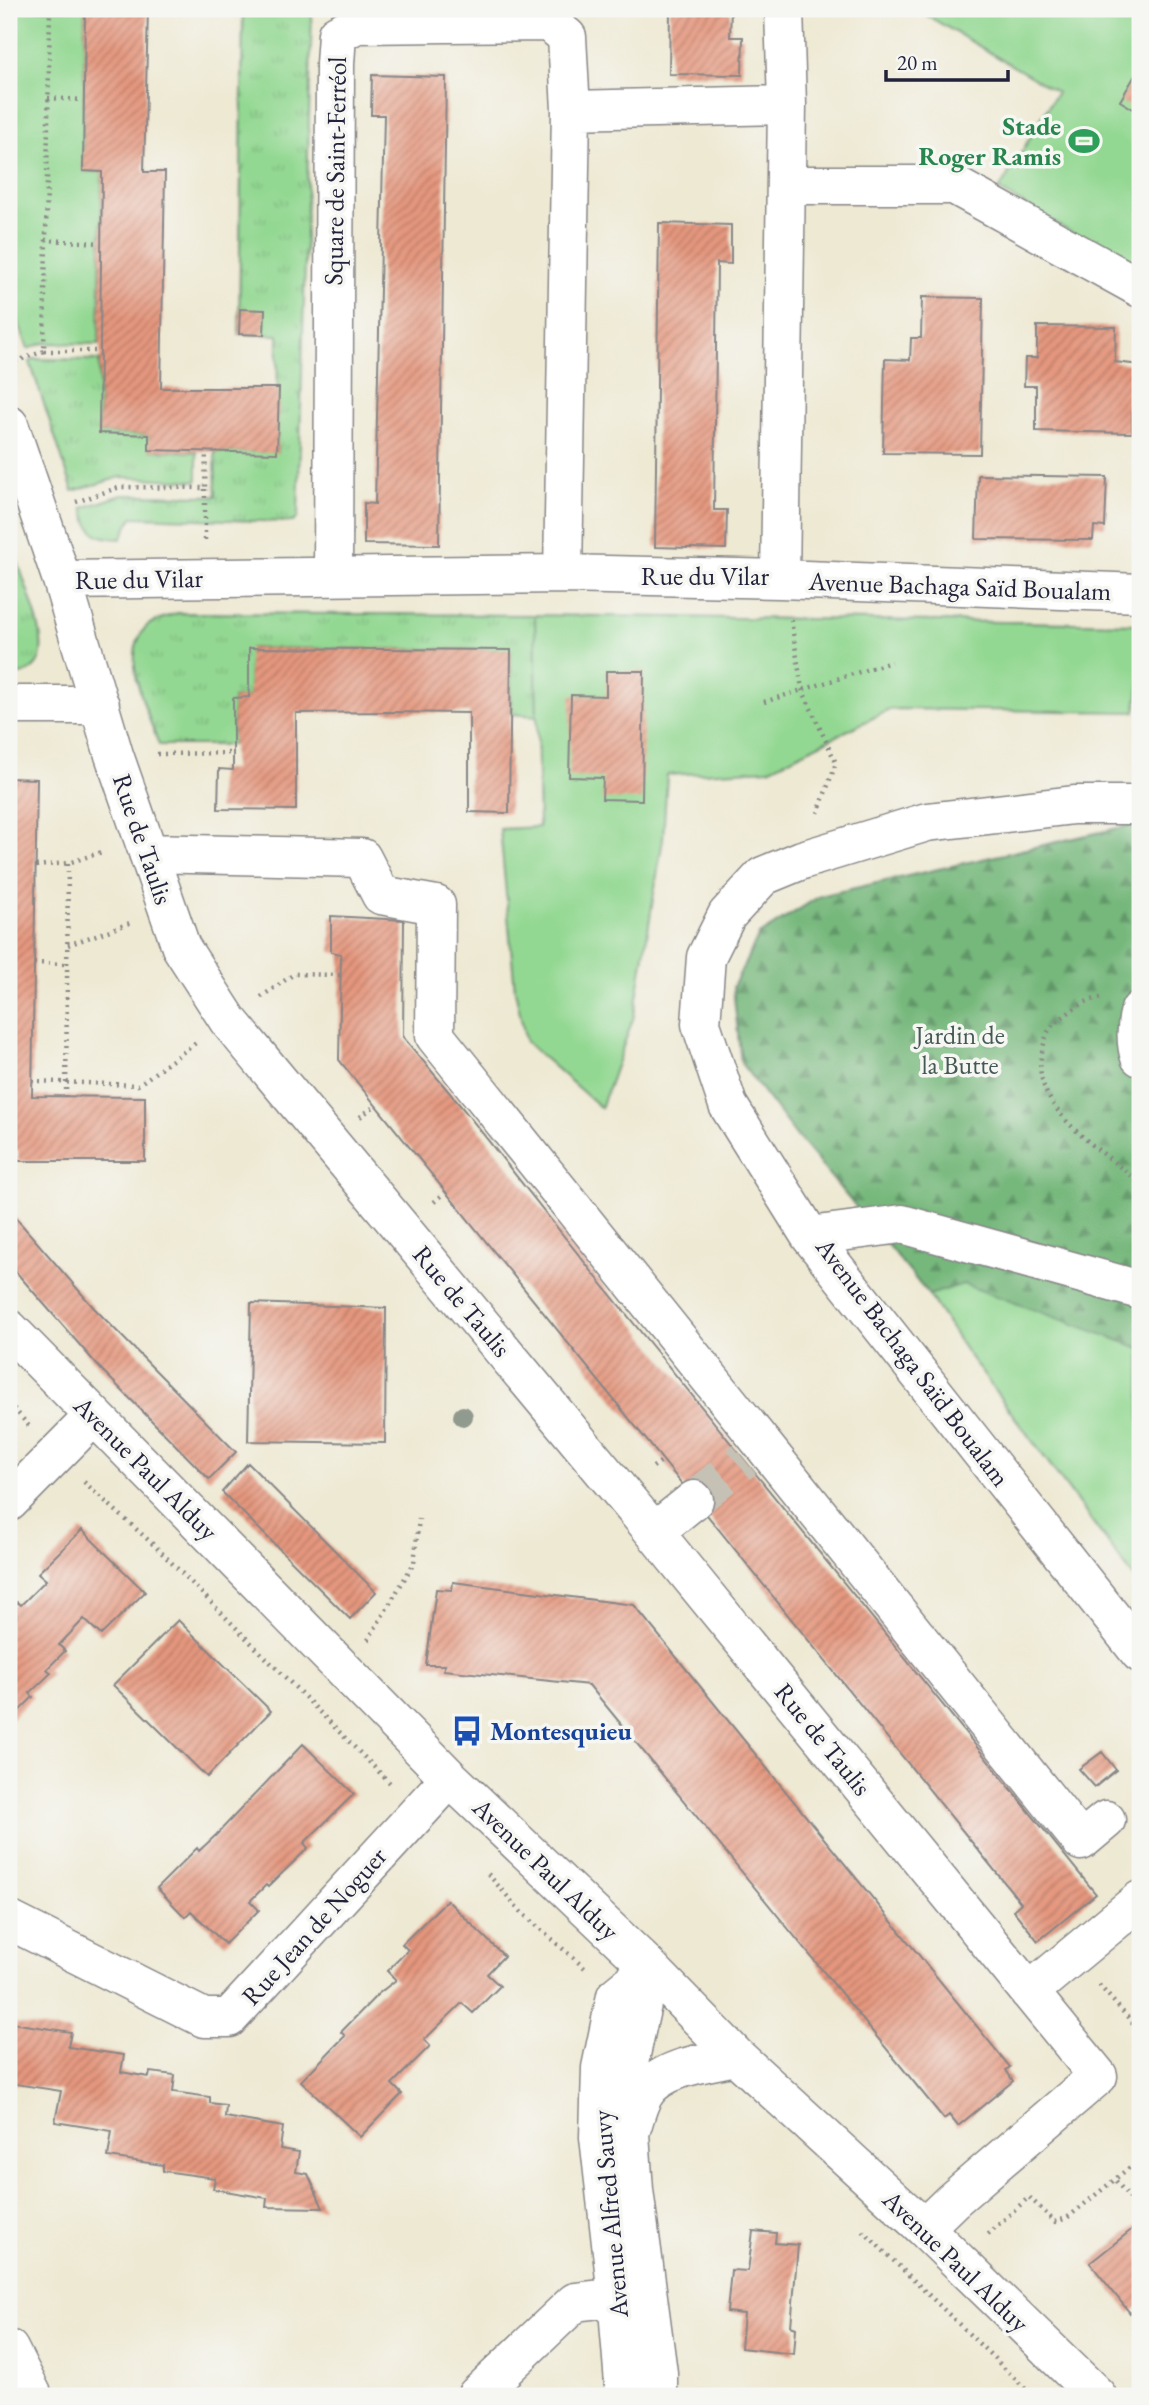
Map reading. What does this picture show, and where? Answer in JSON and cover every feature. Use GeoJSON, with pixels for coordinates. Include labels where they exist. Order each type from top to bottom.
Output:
{"type":"FeatureCollection","features":[{"type":"Feature","properties":{"kind":"street","name":"Rue du Vilar"},"geometry":{"type":"LineString","coordinates":[[61,580],[563,574],[780,579],[787,105],[784,9]]}},
{"type":"Feature","properties":{"kind":"street","name":"Square de Saint-Ferréol"},"geometry":{"type":"LineString","coordinates":[[333,576],[337,34],[357,24],[549,22],[567,37],[571,110],[563,574]]}},
{"type":"Feature","properties":{"kind":"street"},"geometry":{"type":"LineString","coordinates":[[571,110],[787,105]]}},
{"type":"Feature","properties":{"kind":"street"},"geometry":{"type":"LineString","coordinates":[[786,185],[954,185],[1140,288]]}},
{"type":"Feature","properties":{"kind":"street","name":"Rue de Taulis"},"geometry":{"type":"LineString","coordinates":[[9,425],[61,580],[114,755],[167,911],[181,947],[228,1020],[654,1532],[1098,2076],[924,2228]]}},
{"type":"Feature","properties":{"kind":"street","name":"Avenue Bachaga Saïd Boualam"},"geometry":{"type":"LineString","coordinates":[[780,579],[1140,593]]}},
{"type":"Feature","properties":{"kind":"street"},"geometry":{"type":"LineString","coordinates":[[9,705],[100,705]]}},
{"type":"Feature","properties":{"kind":"street"},"geometry":{"type":"LineString","coordinates":[[810,1236],[728,1105],[701,1024],[705,957],[727,915],[763,876],[802,860],[927,822],[1074,805],[1140,805]]}},
{"type":"Feature","properties":{"kind":"street"},"geometry":{"type":"LineString","coordinates":[[145,845],[362,858],[381,895],[436,905],[435,1036],[754,1452],[1081,1841],[1106,1820]]}},
{"type":"Feature","properties":{"kind":"street"},"geometry":{"type":"LineString","coordinates":[[1127,1003],[1137,1022],[1140,1057]]}},
{"type":"Feature","properties":{"kind":"street","name":"Avenue Bachaga Saïd Boualam"},"geometry":{"type":"LineString","coordinates":[[810,1236],[902,1224],[1140,1290]]}},
{"type":"Feature","properties":{"kind":"street","name":"Avenue Bachaga Saïd Boualam"},"geometry":{"type":"LineString","coordinates":[[810,1236],[1140,1653]]}},
{"type":"Feature","properties":{"kind":"street","name":"Avenue Paul Alduy"},"geometry":{"type":"LineString","coordinates":[[9,1329],[450,1778],[650,1968],[736,2056],[924,2228],[1097,2396]]}},
{"type":"Feature","properties":{"kind":"street"},"geometry":{"type":"LineString","coordinates":[[9,1502],[93,1416]]}},
{"type":"Feature","properties":{"kind":"street"},"geometry":{"type":"LineString","coordinates":[[654,1532],[694,1500]]}},
{"type":"Feature","properties":{"kind":"street","name":"Rue Jean de Noguer"},"geometry":{"type":"LineString","coordinates":[[9,1920],[204,2018],[229,2018],[450,1778]]}},
{"type":"Feature","properties":{"kind":"street"},"geometry":{"type":"LineString","coordinates":[[1029,1992],[1140,1900]]}},
{"type":"Feature","properties":{"kind":"street","name":"Avenue Alfred Sauvy"},"geometry":{"type":"LineString","coordinates":[[625,2396],[631,2295],[626,2077],[650,1968]]}},
{"type":"Feature","properties":{"kind":"street","name":"Avenue Alfred Sauvy"},"geometry":{"type":"LineString","coordinates":[[650,1968],[616,1996],[601,2068],[599,2137],[631,2295],[658,2373],[658,2396]]}},
{"type":"Feature","properties":{"kind":"street","name":"Avenue Alfred Sauvy"},"geometry":{"type":"LineString","coordinates":[[629,2135],[645,2092],[666,2075],[690,2066],[736,2056]]}},
{"type":"Feature","properties":{"kind":"street"},"geometry":{"type":"LineString","coordinates":[[476,2396],[575,2302],[631,2295]]}},
{"type":"Feature","properties":{"kind":"street"},"geometry":{"type":"LineString","coordinates":[[9,2349],[33,2396]]}},
{"type":"Feature","properties":{"kind":"path"},"geometry":{"type":"LineString","coordinates":[[44,351],[50,9]]}},
{"type":"Feature","properties":{"kind":"path"},"geometry":{"type":"LineString","coordinates":[[48,98],[83,100]]}},
{"type":"Feature","properties":{"kind":"path"},"geometry":{"type":"LineString","coordinates":[[45,240],[100,243]]}},
{"type":"Feature","properties":{"kind":"path"},"geometry":{"type":"LineString","coordinates":[[9,364],[44,351],[99,351]]}},
{"type":"Feature","properties":{"kind":"path"},"geometry":{"type":"LineString","coordinates":[[205,578],[206,451]]}},
{"type":"Feature","properties":{"kind":"path"},"geometry":{"type":"LineString","coordinates":[[39,514],[120,487],[205,488]]}},
{"type":"Feature","properties":{"kind":"path"},"geometry":{"type":"LineString","coordinates":[[780,579],[790,614],[802,689],[836,763],[802,860]]}},
{"type":"Feature","properties":{"kind":"path"},"geometry":{"type":"LineString","coordinates":[[764,702],[891,662]]}},
{"type":"Feature","properties":{"kind":"path"},"geometry":{"type":"LineString","coordinates":[[114,755],[233,753]]}},
{"type":"Feature","properties":{"kind":"path"},"geometry":{"type":"LineString","coordinates":[[36,866],[68,863],[145,845]]}},
{"type":"Feature","properties":{"kind":"path"},"geometry":{"type":"LineString","coordinates":[[66,1097],[68,863]]}},
{"type":"Feature","properties":{"kind":"path"},"geometry":{"type":"LineString","coordinates":[[68,945],[167,911]]}},
{"type":"Feature","properties":{"kind":"path"},"geometry":{"type":"LineString","coordinates":[[34,963],[68,964]]}},
{"type":"Feature","properties":{"kind":"path"},"geometry":{"type":"LineString","coordinates":[[32,1081],[138,1085],[293,974],[340,975]]}},
{"type":"Feature","properties":{"kind":"path"},"geometry":{"type":"LineString","coordinates":[[1127,1003],[1088,999],[1049,1028],[1040,1062],[1046,1097],[1071,1126],[1140,1183]]}},
{"type":"Feature","properties":{"kind":"path"},"geometry":{"type":"LineString","coordinates":[[367,1112],[376,1105]]}},
{"type":"Feature","properties":{"kind":"path"},"geometry":{"type":"LineString","coordinates":[[434,1202],[446,1192]]}},
{"type":"Feature","properties":{"kind":"path"},"geometry":{"type":"LineString","coordinates":[[650,1468],[663,1460]]}},
{"type":"Feature","properties":{"kind":"path"},"geometry":{"type":"LineString","coordinates":[[347,1673],[414,1563],[419,1519]]}},
{"type":"Feature","properties":{"kind":"path"},"geometry":{"type":"LineString","coordinates":[[1073,1956],[1140,2031]]}},
{"type":"Feature","properties":{"kind":"path"},"geometry":{"type":"LineString","coordinates":[[988,2234],[1029,2197],[1055,2222],[1067,2218],[1140,2159]]}},
{"type":"Feature","properties":{"kind":"path"},"geometry":{"type":"LineString","coordinates":[[1115,2181],[1140,2211]]}},
{"type":"Feature","properties":{"kind":"green space"},"geometry":{"type":"Polygon","coordinates":[[[9,9],[85,9],[83,171],[102,172],[99,344],[43,343],[28,349],[9,295],[9,9]]]}},
{"type":"Feature","properties":{"kind":"green space"},"geometry":{"type":"Polygon","coordinates":[[[243,9],[312,9],[298,517],[293,522],[132,517],[121,539],[104,537],[91,529],[83,508],[122,495],[216,496],[215,452],[277,452],[278,335],[239,334],[243,9]]]}},
{"type":"Feature","properties":{"kind":"green space","name":"Stade Roger Ramis"},"geometry":{"type":"Polygon","coordinates":[[[916,9],[1140,9],[1140,273],[999,190],[1057,92],[916,9]]]}},
{"type":"Feature","properties":{"kind":"green space"},"geometry":{"type":"Polygon","coordinates":[[[33,359],[99,360],[99,433],[149,435],[150,450],[197,452],[197,481],[121,477],[73,491],[30,362],[33,359]]]}},
{"type":"Feature","properties":{"kind":"green space"},"geometry":{"type":"Polygon","coordinates":[[[9,534],[36,616],[41,644],[40,657],[35,666],[25,673],[9,675],[9,534]]]}},
{"type":"Feature","properties":{"kind":"green space"},"geometry":{"type":"Polygon","coordinates":[[[177,613],[535,615],[537,716],[511,714],[511,650],[250,648],[249,697],[233,698],[233,745],[159,745],[138,684],[135,652],[139,638],[147,626],[177,613]]]}},
{"type":"Feature","properties":{"kind":"green space"},"geometry":{"type":"Polygon","coordinates":[[[535,615],[1140,624],[1140,684],[1135,712],[891,709],[769,769],[667,775],[663,839],[634,1016],[601,1108],[526,1042],[515,990],[500,829],[539,827],[535,615]]]}},
{"type":"Feature","properties":{"kind":"green space","name":"Jardin de la Butte"},"geometry":{"type":"Polygon","coordinates":[[[1140,823],[1140,1586],[965,1350],[929,1295],[795,1134],[741,1063],[733,987],[759,935],[820,896],[1140,823]]]}},
{"type":"Feature","properties":{"kind":"green space"},"geometry":{"type":"Polygon","coordinates":[[[963,1284],[1140,1348],[1140,1586],[965,1350],[929,1295],[963,1284]]]}},
{"type":"Feature","properties":{"kind":"building"},"geometry":{"type":"Polygon","coordinates":[[[85,9],[148,9],[144,172],[165,172],[161,388],[279,388],[277,453],[149,450],[149,435],[99,433],[102,172],[83,171],[85,9]]]}},
{"type":"Feature","properties":{"kind":"building"},"geometry":{"type":"Polygon","coordinates":[[[670,9],[731,9],[730,37],[743,37],[742,75],[669,74],[670,9]]]}},
{"type":"Feature","properties":{"kind":"building"},"geometry":{"type":"Polygon","coordinates":[[[1140,67],[1140,113],[1120,101],[1140,67]]]}},
{"type":"Feature","properties":{"kind":"building"},"geometry":{"type":"Polygon","coordinates":[[[372,75],[446,77],[439,545],[364,544],[364,503],[375,504],[384,115],[371,115],[372,75]]]}},
{"type":"Feature","properties":{"kind":"building"},"geometry":{"type":"Polygon","coordinates":[[[659,223],[731,225],[731,264],[717,263],[714,510],[727,510],[726,549],[655,547],[659,223]]]}},
{"type":"Feature","properties":{"kind":"building"},"geometry":{"type":"Polygon","coordinates":[[[922,297],[983,298],[980,454],[883,453],[885,359],[910,360],[911,338],[921,338],[922,297]]]}},
{"type":"Feature","properties":{"kind":"building"},"geometry":{"type":"Polygon","coordinates":[[[240,309],[265,310],[264,335],[239,334],[240,309]]]}},
{"type":"Feature","properties":{"kind":"building"},"geometry":{"type":"Polygon","coordinates":[[[1037,326],[1116,327],[1115,362],[1140,365],[1140,408],[1132,406],[1132,433],[1036,431],[1036,386],[1024,386],[1025,358],[1037,358],[1037,326]]]}},
{"type":"Feature","properties":{"kind":"building"},"geometry":{"type":"Polygon","coordinates":[[[978,475],[1107,477],[1105,527],[1094,526],[1093,540],[976,539],[978,475]]]}},
{"type":"Feature","properties":{"kind":"building"},"geometry":{"type":"Polygon","coordinates":[[[249,648],[511,650],[509,813],[469,812],[469,713],[296,713],[296,810],[218,809],[219,769],[233,770],[233,698],[249,697],[249,648]]]}},
{"type":"Feature","properties":{"kind":"building"},"geometry":{"type":"Polygon","coordinates":[[[606,671],[644,671],[642,800],[602,799],[603,778],[569,777],[571,695],[606,696],[606,671]]]}},
{"type":"Feature","properties":{"kind":"building"},"geometry":{"type":"Polygon","coordinates":[[[9,778],[37,779],[32,1096],[145,1097],[145,1161],[18,1161],[18,1150],[9,1149],[9,778]]]}},
{"type":"Feature","properties":{"kind":"building"},"geometry":{"type":"Polygon","coordinates":[[[331,916],[404,920],[403,1037],[1096,1894],[1038,1941],[1013,1910],[1021,1903],[339,1060],[341,954],[331,952],[331,916]]]}},
{"type":"Feature","properties":{"kind":"building"},"geometry":{"type":"Polygon","coordinates":[[[9,1210],[94,1308],[236,1452],[209,1479],[99,1367],[9,1264],[9,1210]]]}},
{"type":"Feature","properties":{"kind":"building"},"geometry":{"type":"Polygon","coordinates":[[[251,1303],[386,1308],[385,1443],[248,1441],[251,1303]]]}},
{"type":"Feature","properties":{"kind":"building"},"geometry":{"type":"Polygon","coordinates":[[[248,1463],[376,1592],[350,1619],[222,1492],[248,1463]]]}},
{"type":"Feature","properties":{"kind":"building"},"geometry":{"type":"Polygon","coordinates":[[[82,1530],[145,1592],[101,1635],[84,1619],[59,1645],[65,1651],[47,1669],[51,1673],[30,1693],[33,1697],[11,1719],[9,1609],[17,1602],[21,1605],[46,1580],[38,1573],[82,1530]]]}},
{"type":"Feature","properties":{"kind":"building"},"geometry":{"type":"Polygon","coordinates":[[[453,1582],[634,1605],[1010,2067],[1006,2070],[1013,2081],[958,2126],[949,2115],[944,2119],[589,1685],[443,1670],[445,1665],[426,1665],[436,1589],[452,1590],[453,1582]]]}},
{"type":"Feature","properties":{"kind":"building"},"geometry":{"type":"Polygon","coordinates":[[[178,1620],[271,1711],[207,1777],[113,1685],[178,1620]]]}},
{"type":"Feature","properties":{"kind":"building"},"geometry":{"type":"Polygon","coordinates":[[[303,1744],[354,1794],[304,1843],[308,1848],[250,1901],[259,1910],[225,1944],[191,1911],[185,1917],[157,1888],[197,1848],[199,1851],[216,1835],[303,1744]]]}},
{"type":"Feature","properties":{"kind":"building"},"geometry":{"type":"Polygon","coordinates":[[[1102,1752],[1116,1770],[1095,1787],[1079,1769],[1102,1752]]]}},
{"type":"Feature","properties":{"kind":"building"},"geometry":{"type":"Polygon","coordinates":[[[447,1900],[504,1956],[487,1974],[500,1986],[473,2013],[462,2003],[424,2040],[430,2046],[392,2084],[402,2094],[360,2137],[301,2081],[345,2036],[341,2032],[378,1994],[396,1980],[387,1971],[408,1950],[402,1944],[447,1900]]]}},
{"type":"Feature","properties":{"kind":"building"},"geometry":{"type":"Polygon","coordinates":[[[12,2023],[71,2032],[68,2047],[124,2055],[121,2072],[149,2077],[150,2072],[175,2075],[173,2092],[210,2097],[210,2103],[226,2105],[225,2117],[283,2127],[280,2149],[299,2152],[296,2172],[308,2174],[323,2208],[266,2207],[267,2198],[213,2189],[215,2178],[163,2171],[163,2165],[108,2157],[112,2131],[55,2122],[61,2091],[9,2083],[9,2040],[12,2023]]]}},
{"type":"Feature","properties":{"kind":"building"},"geometry":{"type":"Polygon","coordinates":[[[1140,2223],[1140,2305],[1130,2313],[1090,2263],[1140,2223]]]}},
{"type":"Feature","properties":{"kind":"building"},"geometry":{"type":"Polygon","coordinates":[[[753,2231],[776,2233],[775,2243],[798,2245],[791,2326],[796,2328],[794,2354],[741,2348],[744,2314],[727,2312],[731,2270],[748,2271],[753,2231]]]}},
{"type":"Feature","properties":{"kind":"tunnel"},"geometry":{"type":"LineString","coordinates":[[694,1500],[744,1459]]}},
{"type":"Feature","properties":{"kind":"place","name":"Stade Roger Ramis"},"geometry":{"type":"Point","coordinates":[1084,141]}},
{"type":"Feature","properties":{"kind":"place","name":"Montesquieu"},"geometry":{"type":"Point","coordinates":[467,1731]}}]}
